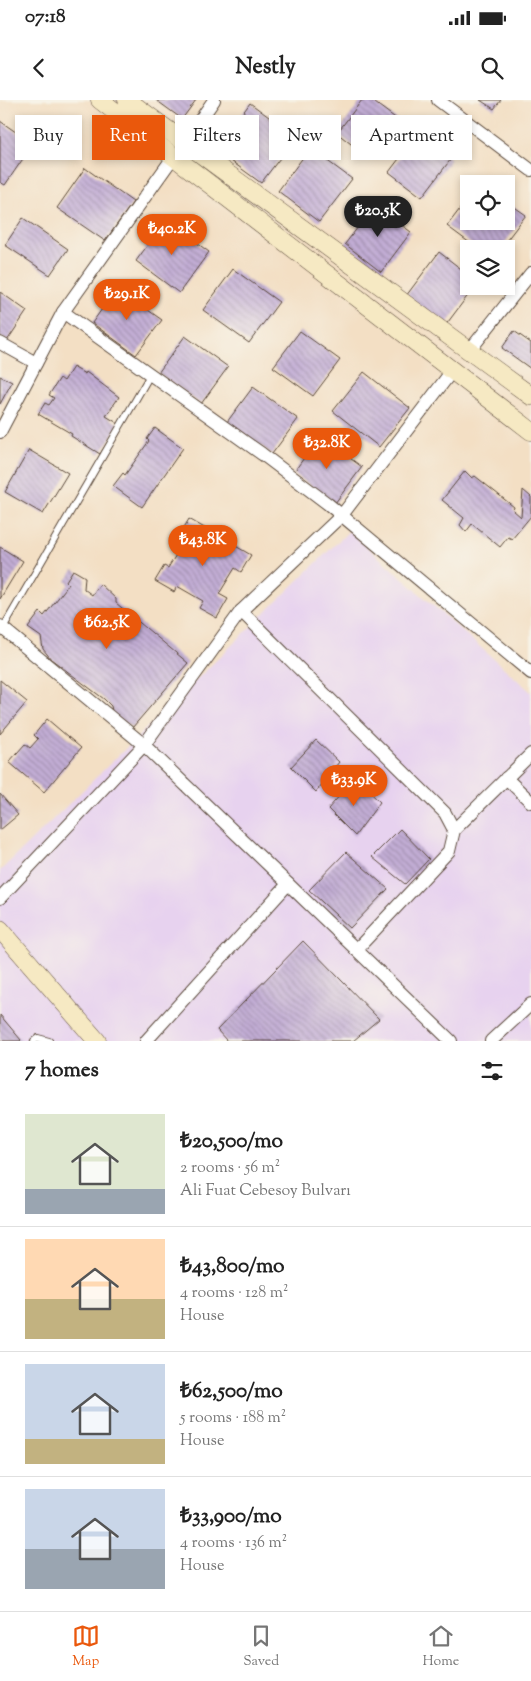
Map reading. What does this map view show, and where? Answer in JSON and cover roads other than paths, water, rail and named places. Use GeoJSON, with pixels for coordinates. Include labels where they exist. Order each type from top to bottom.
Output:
{"type":"FeatureCollection","features":[{"type":"Feature","properties":{"kind":"street"},"geometry":{"type":"LineString","coordinates":[[100,100],[175,146]]}},
{"type":"Feature","properties":{"kind":"street"},"geometry":{"type":"LineString","coordinates":[[127,100],[175,144]]}},
{"type":"Feature","properties":{"kind":"street"},"geometry":{"type":"LineString","coordinates":[[204,115],[214,100]]}},
{"type":"Feature","properties":{"kind":"street"},"geometry":{"type":"LineString","coordinates":[[438,100],[531,170]]}},
{"type":"Feature","properties":{"kind":"street"},"geometry":{"type":"LineString","coordinates":[[0,432],[63,312],[175,156]]}},
{"type":"Feature","properties":{"kind":"street"},"geometry":{"type":"LineString","coordinates":[[193,160],[452,371],[531,431]]}},
{"type":"Feature","properties":{"kind":"street"},"geometry":{"type":"LineString","coordinates":[[196,160],[470,350],[531,396]]}},
{"type":"Feature","properties":{"kind":"street"},"geometry":{"type":"LineString","coordinates":[[470,350],[531,273]]}},
{"type":"Feature","properties":{"kind":"street"},"geometry":{"type":"LineString","coordinates":[[63,312],[262,454],[342,515],[531,673]]}},
{"type":"Feature","properties":{"kind":"street"},"geometry":{"type":"LineString","coordinates":[[0,343],[36,363]]}},
{"type":"Feature","properties":{"kind":"street"},"geometry":{"type":"LineString","coordinates":[[0,898],[144,745],[240,611],[342,515],[452,371]]}},
{"type":"Feature","properties":{"kind":"street"},"geometry":{"type":"LineString","coordinates":[[240,611],[446,813],[454,830]]}},
{"type":"Feature","properties":{"kind":"street"},"geometry":{"type":"LineString","coordinates":[[1,627],[144,745],[451,1041]]}},
{"type":"Feature","properties":{"kind":"street"},"geometry":{"type":"LineString","coordinates":[[356,950],[449,850],[454,830],[531,754]]}},
{"type":"Feature","properties":{"kind":"street"},"geometry":{"type":"LineString","coordinates":[[506,778],[531,802]]}},
{"type":"Feature","properties":{"kind":"street"},"geometry":{"type":"LineString","coordinates":[[146,1041],[288,884]]}},
{"type":"Feature","properties":{"kind":"street"},"geometry":{"type":"LineString","coordinates":[[0,929],[97,1041]]}},
{"type":"Feature","properties":{"kind":"street"},"geometry":{"type":"LineString","coordinates":[[491,1041],[530,1008]]}},
{"type":"Feature","properties":{"kind":"lane"},"geometry":{"type":"LineString","coordinates":[[1,627],[150,375]]}},
{"type":"Feature","properties":{"kind":"lane"},"geometry":{"type":"LineString","coordinates":[[34,1041],[38,1038],[50,1041]]}}]}
